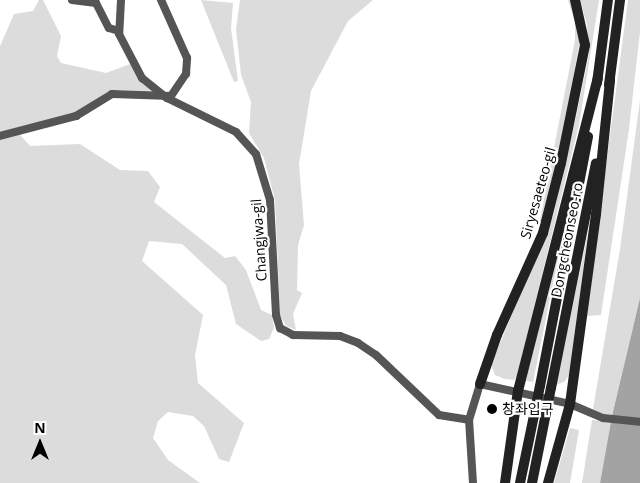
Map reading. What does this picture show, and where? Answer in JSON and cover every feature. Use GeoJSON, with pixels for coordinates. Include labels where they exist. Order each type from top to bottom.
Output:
{"type":"FeatureCollection","features":[{"type":"Feature","properties":{"kind":"main road","name":"Siryesaeteo-gil"},"geometry":{"type":"LineString","coordinates":[[480,384],[497,335],[543,233],[562,164],[585,45],[575,0]]}},
{"type":"Feature","properties":{"kind":"main road","name":"Dongcheonseo-ro"},"geometry":{"type":"LineString","coordinates":[[520,483],[598,78],[608,0]]}},
{"type":"Feature","properties":{"kind":"main road","name":"Dongcheonseo-ro"},"geometry":{"type":"LineString","coordinates":[[532,483],[610,80],[620,0]]}},
{"type":"Feature","properties":{"kind":"main road"},"geometry":{"type":"LineString","coordinates":[[505,483],[518,391],[598,78]]}},
{"type":"Feature","properties":{"kind":"main road"},"geometry":{"type":"LineString","coordinates":[[548,483],[570,404],[596,214],[610,80]]}},
{"type":"Feature","properties":{"kind":"street"},"geometry":{"type":"LineString","coordinates":[[72,0],[96,3],[109,28],[118,31]]}},
{"type":"Feature","properties":{"kind":"street","name":"Changjwa-gil"},"geometry":{"type":"LineString","coordinates":[[120,0],[118,31],[138,72],[166,98],[236,132],[256,154],[270,200],[275,308],[280,328],[293,335],[340,336],[358,343],[376,355],[439,415],[469,420]]}},
{"type":"Feature","properties":{"kind":"street"},"geometry":{"type":"LineString","coordinates":[[0,136],[76,116],[112,94],[134,93],[166,98],[186,74],[187,62],[161,0]]}},
{"type":"Feature","properties":{"kind":"street"},"geometry":{"type":"LineString","coordinates":[[473,483],[469,420],[480,384],[570,404],[610,419],[640,422]]}},
{"type":"Feature","properties":{"kind":"shaded area"},"geometry":{"type":"Polygon","coordinates":[[[39,0],[43,0],[61,36],[57,56],[61,63],[106,73],[130,64],[151,91],[119,90],[105,94],[81,111],[19,130],[21,136],[30,146],[80,144],[120,170],[148,171],[160,187],[154,202],[225,258],[235,256],[246,270],[261,310],[272,315],[274,328],[269,339],[261,341],[236,324],[226,285],[182,244],[149,241],[142,261],[203,315],[195,355],[198,383],[244,423],[229,462],[219,459],[204,426],[193,416],[168,412],[158,421],[153,438],[168,460],[200,483],[0,483],[0,46],[14,14],[33,11],[39,0]]]}},
{"type":"Feature","properties":{"kind":"shaded area"},"geometry":{"type":"Polygon","coordinates":[[[201,0],[233,3],[231,28],[238,81],[234,82],[201,0]]]}},
{"type":"Feature","properties":{"kind":"shaded area"},"geometry":{"type":"Polygon","coordinates":[[[240,0],[373,0],[348,21],[311,91],[299,164],[304,225],[298,245],[297,290],[302,293],[293,314],[296,330],[286,326],[280,315],[275,200],[264,158],[249,133],[251,102],[241,75],[236,29],[240,0]]]}},
{"type":"Feature","properties":{"kind":"shaded area"},"geometry":{"type":"Polygon","coordinates":[[[568,0],[571,0],[580,38],[562,142],[538,230],[575,40],[575,22],[568,0]]]}},
{"type":"Feature","properties":{"kind":"shaded area"},"geometry":{"type":"Polygon","coordinates":[[[580,0],[599,0],[579,125],[517,376],[514,380],[505,379],[495,375],[491,365],[553,216],[589,54],[587,25],[580,0]]]}},
{"type":"Feature","properties":{"kind":"shaded area"},"geometry":{"type":"Polygon","coordinates":[[[628,0],[640,0],[640,32],[629,129],[601,315],[586,316],[628,0]]]}},
{"type":"Feature","properties":{"kind":"shaded area"},"geometry":{"type":"Polygon","coordinates":[[[640,100],[640,298],[612,416],[600,483],[582,483],[592,420],[601,421],[602,414],[593,409],[620,249],[640,100]]]}},
{"type":"Feature","properties":{"kind":"shaded area"},"geometry":{"type":"Polygon","coordinates":[[[569,205],[533,382],[527,381],[526,380],[569,205]]]}},
{"type":"Feature","properties":{"kind":"shaded area"},"geometry":{"type":"Polygon","coordinates":[[[588,232],[570,374],[564,382],[556,385],[588,232]]]}},
{"type":"Feature","properties":{"kind":"shaded area"},"geometry":{"type":"Polygon","coordinates":[[[640,298],[640,483],[600,483],[612,416],[640,298]]]}},
{"type":"Feature","properties":{"kind":"shaded area"},"geometry":{"type":"Polygon","coordinates":[[[570,428],[579,430],[570,483],[554,483],[570,428]]]}},
{"type":"Feature","properties":{"kind":"place","name":"창좌입구"},"geometry":{"type":"Point","coordinates":[492,409]}}]}
